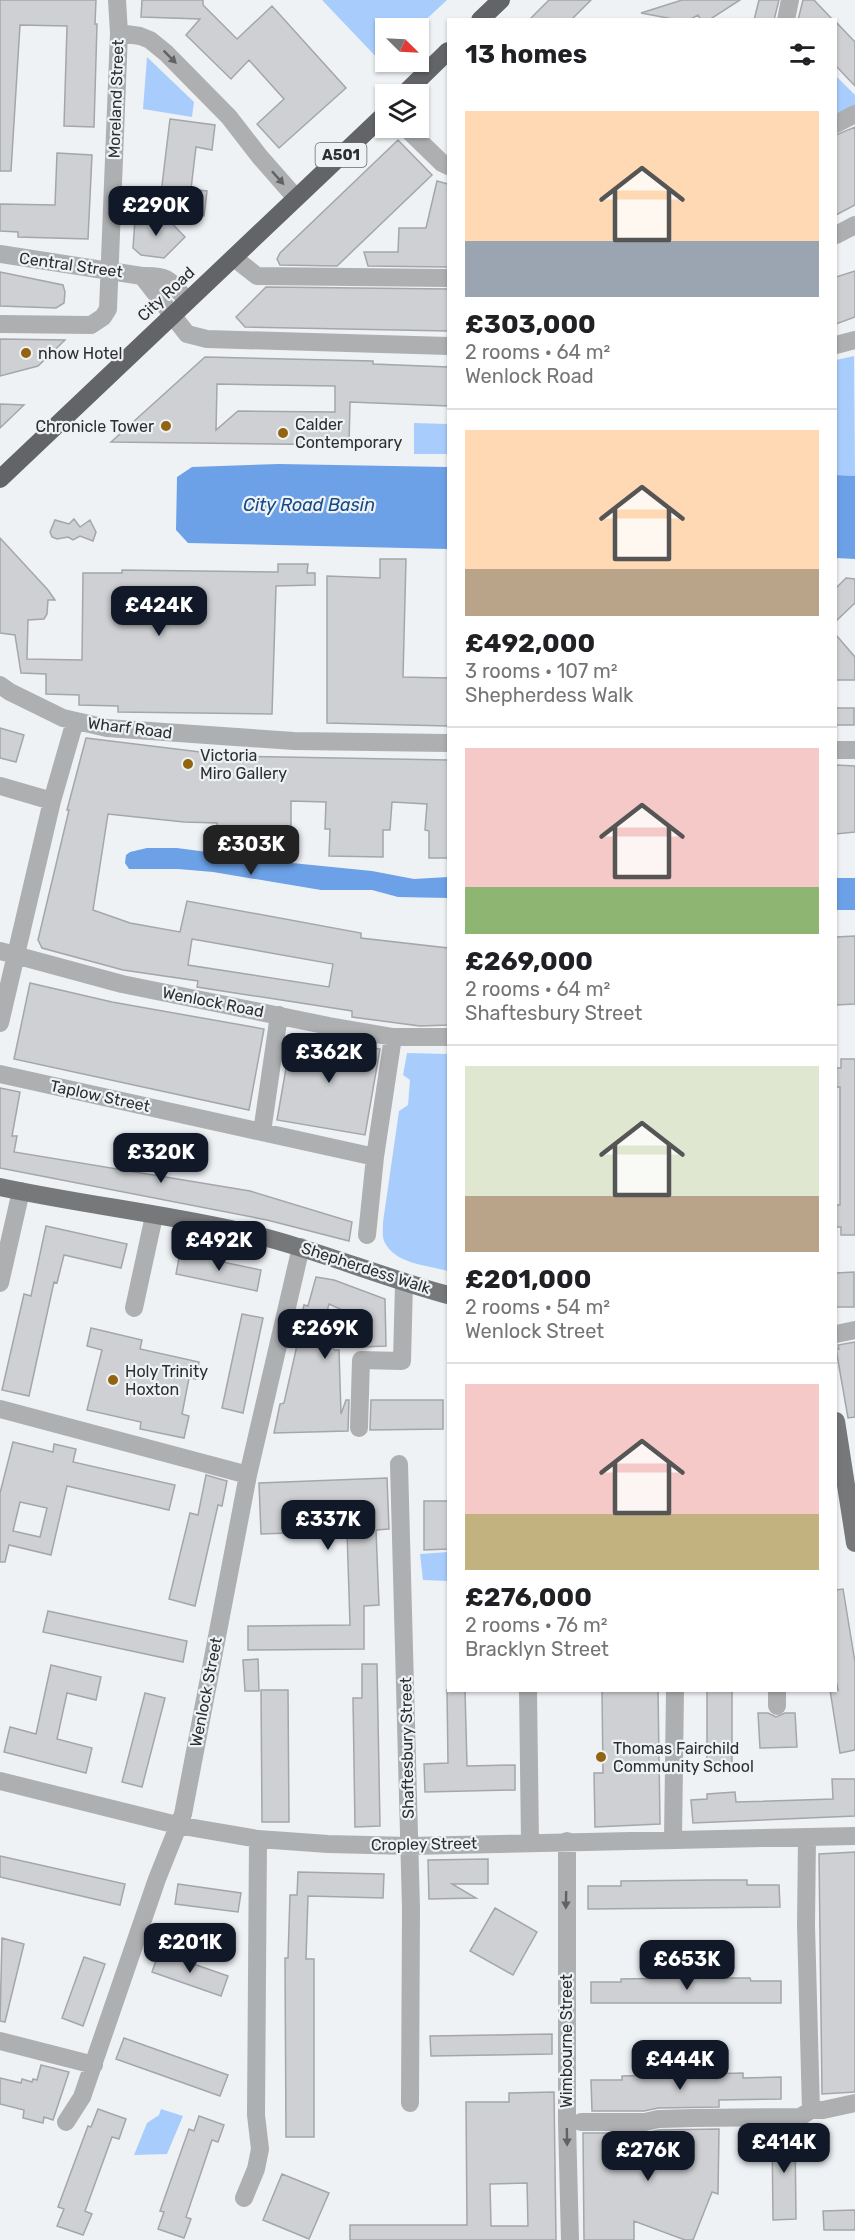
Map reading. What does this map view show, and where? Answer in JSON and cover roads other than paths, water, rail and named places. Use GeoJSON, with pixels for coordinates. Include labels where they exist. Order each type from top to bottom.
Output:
{"type":"FeatureCollection","features":[{"type":"Feature","properties":{"kind":"highway"},"geometry":{"type":"LineString","coordinates":[[485,18],[501,0]]}},
{"type":"Feature","properties":{"kind":"highway"},"geometry":{"type":"LineString","coordinates":[[414,84],[447,52]]}},
{"type":"Feature","properties":{"kind":"highway","name":"City Road"},"geometry":{"type":"LineString","coordinates":[[0,478],[375,123]]}},
{"type":"Feature","properties":{"kind":"main road","name":"Shepherdess Walk"},"geometry":{"type":"LineString","coordinates":[[0,1187],[237,1230],[301,1246],[404,1283],[447,1295]]}},
{"type":"Feature","properties":{"kind":"main road"},"geometry":{"type":"LineString","coordinates":[[837,1427],[855,1543]]}},
{"type":"Feature","properties":{"kind":"street","name":"Moreland Street"},"geometry":{"type":"LineString","coordinates":[[0,324],[91,325],[99,322],[108,309],[119,33],[117,0]]}},
{"type":"Feature","properties":{"kind":"street"},"geometry":{"type":"LineString","coordinates":[[786,18],[790,0]]}},
{"type":"Feature","properties":{"kind":"street"},"geometry":{"type":"LineString","coordinates":[[119,33],[140,36],[159,45],[229,117],[260,158],[296,198]]}},
{"type":"Feature","properties":{"kind":"street"},"geometry":{"type":"LineString","coordinates":[[837,123],[855,114]]}},
{"type":"Feature","properties":{"kind":"street"},"geometry":{"type":"LineString","coordinates":[[416,138],[447,166]]}},
{"type":"Feature","properties":{"kind":"street"},"geometry":{"type":"LineString","coordinates":[[837,234],[855,225]]}},
{"type":"Feature","properties":{"kind":"street","name":"Central Street"},"geometry":{"type":"LineString","coordinates":[[0,254],[142,276],[160,275],[169,280],[188,301]]}},
{"type":"Feature","properties":{"kind":"street"},"geometry":{"type":"LineString","coordinates":[[234,258],[257,276],[447,278]]}},
{"type":"Feature","properties":{"kind":"street","name":"Central Street"},"geometry":{"type":"LineString","coordinates":[[142,276],[187,334],[207,339],[447,346]]}},
{"type":"Feature","properties":{"kind":"street"},"geometry":{"type":"LineString","coordinates":[[837,345],[855,340]]}},
{"type":"Feature","properties":{"kind":"street","name":"Wharf Road"},"geometry":{"type":"LineString","coordinates":[[0,685],[63,718],[107,728],[294,741],[447,743]]}},
{"type":"Feature","properties":{"kind":"street"},"geometry":{"type":"LineString","coordinates":[[0,1023],[8,953],[75,721]]}},
{"type":"Feature","properties":{"kind":"street"},"geometry":{"type":"LineString","coordinates":[[837,750],[855,750]]}},
{"type":"Feature","properties":{"kind":"street"},"geometry":{"type":"LineString","coordinates":[[0,786],[52,801]]}},
{"type":"Feature","properties":{"kind":"street","name":"Wenlock Road"},"geometry":{"type":"LineString","coordinates":[[8,953],[122,984],[393,1037],[447,1037]]}},
{"type":"Feature","properties":{"kind":"street"},"geometry":{"type":"LineString","coordinates":[[262,1132],[279,1015]]}},
{"type":"Feature","properties":{"kind":"street"},"geometry":{"type":"LineString","coordinates":[[366,1235],[393,1037]]}},
{"type":"Feature","properties":{"kind":"street","name":"Taplow Street"},"geometry":{"type":"LineString","coordinates":[[0,1074],[375,1157]]}},
{"type":"Feature","properties":{"kind":"street"},"geometry":{"type":"LineString","coordinates":[[0,1282],[21,1191]]}},
{"type":"Feature","properties":{"kind":"street"},"geometry":{"type":"LineString","coordinates":[[134,1308],[154,1216]]}},
{"type":"Feature","properties":{"kind":"street","name":"Wenlock Street"},"geometry":{"type":"LineString","coordinates":[[66,2122],[82,2097],[177,1825],[183,1814],[248,1475],[301,1246]]}},
{"type":"Feature","properties":{"kind":"street"},"geometry":{"type":"LineString","coordinates":[[359,1428],[362,1360],[402,1361],[404,1283]]}},
{"type":"Feature","properties":{"kind":"street"},"geometry":{"type":"LineString","coordinates":[[837,1334],[855,1330]]}},
{"type":"Feature","properties":{"kind":"street"},"geometry":{"type":"LineString","coordinates":[[0,1410],[248,1475]]}},
{"type":"Feature","properties":{"kind":"street","name":"Shaftesbury Street"},"geometry":{"type":"LineString","coordinates":[[399,1464],[410,1846],[410,2103]]}},
{"type":"Feature","properties":{"kind":"street"},"geometry":{"type":"LineString","coordinates":[[528,1692],[530,1842]]}},
{"type":"Feature","properties":{"kind":"street"},"geometry":{"type":"LineString","coordinates":[[673,1839],[675,1692]]}},
{"type":"Feature","properties":{"kind":"street","name":"Cropley Street"},"geometry":{"type":"LineString","coordinates":[[0,1782],[177,1825],[258,1839],[328,1844],[410,1846],[855,1836]]}},
{"type":"Feature","properties":{"kind":"street"},"geometry":{"type":"LineString","coordinates":[[807,1837],[811,2110]]}},
{"type":"Feature","properties":{"kind":"street"},"geometry":{"type":"LineString","coordinates":[[244,2198],[256,2169],[260,2150],[256,2115],[258,1839]]}},
{"type":"Feature","properties":{"kind":"street","name":"Wimbourne Street"},"geometry":{"type":"LineString","coordinates":[[567,1841],[567,2122],[570,2240]]}},
{"type":"Feature","properties":{"kind":"street"},"geometry":{"type":"LineString","coordinates":[[0,2041],[94,2065]]}},
{"type":"Feature","properties":{"kind":"street"},"geometry":{"type":"LineString","coordinates":[[581,2122],[800,2117],[811,2110],[823,2110],[855,2103]]}},
{"type":"Feature","properties":{"kind":"water","name":"City Road Basin"},"geometry":{"type":"Polygon","coordinates":[[[279,464],[447,467],[447,549],[188,543],[176,530],[177,477],[192,467],[279,464]]]}},
{"type":"Feature","properties":{"kind":"water"},"geometry":{"type":"Polygon","coordinates":[[[837,475],[855,476],[855,559],[837,558],[837,475]]]}},
{"type":"Feature","properties":{"kind":"water"},"geometry":{"type":"Polygon","coordinates":[[[147,848],[177,848],[372,871],[414,879],[447,877],[447,898],[398,897],[372,890],[321,890],[213,872],[129,869],[125,863],[126,855],[147,848]]]}},
{"type":"Feature","properties":{"kind":"water"},"geometry":{"type":"Polygon","coordinates":[[[837,878],[855,878],[855,910],[837,910],[837,878]]]}},
{"type":"Feature","properties":{"kind":"place","name":"nhow Hotel"},"geometry":{"type":"Point","coordinates":[26,353]}},
{"type":"Feature","properties":{"kind":"place","name":"Chronicle Tower"},"geometry":{"type":"Point","coordinates":[166,426]}},
{"type":"Feature","properties":{"kind":"place","name":"Calder Contemporary"},"geometry":{"type":"Point","coordinates":[283,433]}},
{"type":"Feature","properties":{"kind":"place","name":"Victoria Miro Gallery"},"geometry":{"type":"Point","coordinates":[188,764]}},
{"type":"Feature","properties":{"kind":"place","name":"Holy Trinity Hoxton"},"geometry":{"type":"Point","coordinates":[113,1380]}},
{"type":"Feature","properties":{"kind":"place","name":"Thomas Fairchild Community School"},"geometry":{"type":"Point","coordinates":[601,1757]}}]}
